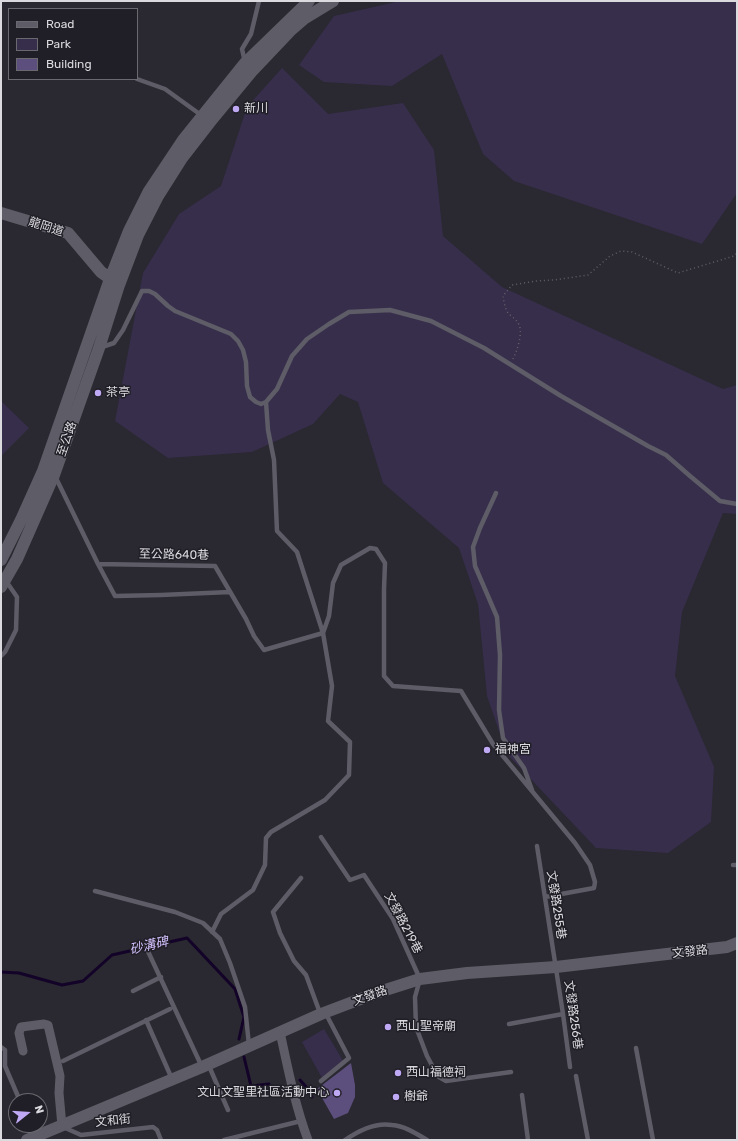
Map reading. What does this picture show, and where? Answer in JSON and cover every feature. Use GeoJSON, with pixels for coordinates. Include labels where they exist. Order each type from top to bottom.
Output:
{"type":"FeatureCollection","features":[{"type":"Feature","properties":{"kind":"street"},"geometry":{"type":"LineString","coordinates":[[249,67],[305,18],[333,1]]}},
{"type":"Feature","properties":{"kind":"street"},"geometry":{"type":"LineString","coordinates":[[114,282],[129,231],[149,191],[183,140],[206,118],[307,2]]}},
{"type":"Feature","properties":{"kind":"street","name":"龍岡道"},"geometry":{"type":"LineString","coordinates":[[1,213],[68,233],[100,272],[114,282]]}},
{"type":"Feature","properties":{"kind":"street","name":"至公路"},"geometry":{"type":"LineString","coordinates":[[1,560],[49,473],[87,343],[114,282]]}},
{"type":"Feature","properties":{"kind":"street","name":"至公路"},"geometry":{"type":"LineString","coordinates":[[2,582],[17,559],[49,473],[100,348],[114,282]]}},
{"type":"Feature","properties":{"kind":"street","name":"文發路"},"geometry":{"type":"LineString","coordinates":[[32,1138],[205,1065],[323,1013],[379,992],[420,979],[727,947],[737,943]]}},
{"type":"Feature","properties":{"kind":"street"},"geometry":{"type":"LineString","coordinates":[[23,1052],[19,1033],[21,1027],[44,1024],[48,1025],[60,1076],[59,1093],[62,1126]]}},
{"type":"Feature","properties":{"kind":"street"},"geometry":{"type":"LineString","coordinates":[[280,1032],[301,1122],[308,1140]]}},
{"type":"Feature","properties":{"kind":"lane"},"geometry":{"type":"LineString","coordinates":[[249,67],[242,49],[251,34],[259,1]]}},
{"type":"Feature","properties":{"kind":"lane"},"geometry":{"type":"LineString","coordinates":[[305,18],[307,2]]}},
{"type":"Feature","properties":{"kind":"lane"},"geometry":{"type":"LineString","coordinates":[[138,79],[165,89],[206,118]]}},
{"type":"Feature","properties":{"kind":"lane"},"geometry":{"type":"LineString","coordinates":[[87,343],[100,348],[114,343],[123,330],[142,292],[149,291],[156,294],[175,311],[231,334],[238,341],[243,350],[246,362],[247,386],[250,397],[261,404],[266,402],[277,389],[292,356],[308,339],[349,312],[390,310],[431,321],[484,348],[616,428],[666,455],[720,501],[737,504]]}},
{"type":"Feature","properties":{"kind":"lane"},"geometry":{"type":"LineString","coordinates":[[212,932],[221,914],[253,890],[265,865],[266,838],[271,832],[325,800],[349,775],[350,742],[328,721],[332,686],[323,633],[297,552],[276,531],[274,460],[268,430],[266,402]]}},
{"type":"Feature","properties":{"kind":"lane"},"geometry":{"type":"LineString","coordinates":[[49,473],[115,596],[230,592]]}},
{"type":"Feature","properties":{"kind":"lane"},"geometry":{"type":"LineString","coordinates":[[496,493],[473,547],[475,566],[497,618],[500,655],[499,710],[503,738],[524,768],[534,794]]}},
{"type":"Feature","properties":{"kind":"lane"},"geometry":{"type":"LineString","coordinates":[[323,633],[329,616],[333,583],[341,565],[370,548],[376,549],[385,563],[384,676],[393,686],[461,691],[493,744],[575,843],[590,865],[594,888],[545,897]]}},
{"type":"Feature","properties":{"kind":"lane","name":"至公路640巷"},"geometry":{"type":"LineString","coordinates":[[98,564],[215,566],[246,619],[254,636],[264,650],[323,633]]}},
{"type":"Feature","properties":{"kind":"lane"},"geometry":{"type":"LineString","coordinates":[[1,656],[5,652],[16,630],[17,597],[2,582]]}},
{"type":"Feature","properties":{"kind":"lane","name":"文發路219巷"},"geometry":{"type":"LineString","coordinates":[[321,837],[350,880],[364,875],[393,919],[420,979]]}},
{"type":"Feature","properties":{"kind":"lane","name":"文發路255巷"},"geometry":{"type":"LineString","coordinates":[[537,846],[556,966]]}},
{"type":"Feature","properties":{"kind":"lane"},"geometry":{"type":"LineString","coordinates":[[301,878],[273,912],[280,933],[294,961],[306,975],[323,1013],[349,1058],[321,1081]]}},
{"type":"Feature","properties":{"kind":"lane"},"geometry":{"type":"LineString","coordinates":[[95,891],[175,912],[203,923],[220,939],[245,1007],[249,1046]]}},
{"type":"Feature","properties":{"kind":"lane"},"geometry":{"type":"LineString","coordinates":[[145,945],[228,1110]]}},
{"type":"Feature","properties":{"kind":"lane","name":"文發路256巷"},"geometry":{"type":"LineString","coordinates":[[556,966],[570,1067]]}},
{"type":"Feature","properties":{"kind":"lane"},"geometry":{"type":"LineString","coordinates":[[133,992],[161,977]]}},
{"type":"Feature","properties":{"kind":"lane"},"geometry":{"type":"LineString","coordinates":[[420,979],[415,997],[416,1028],[427,1056],[439,1077],[446,1081],[511,1072]]}},
{"type":"Feature","properties":{"kind":"lane"},"geometry":{"type":"LineString","coordinates":[[63,1061],[170,1009]]}},
{"type":"Feature","properties":{"kind":"lane"},"geometry":{"type":"LineString","coordinates":[[509,1024],[563,1014]]}},
{"type":"Feature","properties":{"kind":"lane"},"geometry":{"type":"LineString","coordinates":[[146,1020],[172,1079]]}},
{"type":"Feature","properties":{"kind":"lane"},"geometry":{"type":"LineString","coordinates":[[1,1047],[5,1050],[5,1066],[17,1093]]}},
{"type":"Feature","properties":{"kind":"lane"},"geometry":{"type":"LineString","coordinates":[[636,1048],[653,1140]]}},
{"type":"Feature","properties":{"kind":"lane"},"geometry":{"type":"LineString","coordinates":[[576,1076],[588,1140]]}},
{"type":"Feature","properties":{"kind":"lane"},"geometry":{"type":"LineString","coordinates":[[522,1095],[528,1140]]}},
{"type":"Feature","properties":{"kind":"lane"},"geometry":{"type":"LineString","coordinates":[[224,1140],[301,1122]]}},
{"type":"Feature","properties":{"kind":"lane"},"geometry":{"type":"LineString","coordinates":[[345,1140],[360,1130],[376,1126],[392,1125],[407,1130],[427,1140]]}},
{"type":"Feature","properties":{"kind":"lane","name":"文和街"},"geometry":{"type":"LineString","coordinates":[[62,1126],[82,1135],[153,1127],[157,1130],[161,1140]]}},
{"type":"Feature","properties":{"kind":"path"},"geometry":{"type":"LineString","coordinates":[[511,364],[516,354],[521,331],[520,325],[517,321],[507,313],[503,296],[512,286],[536,281],[588,275],[610,256],[621,251],[632,252],[678,274],[734,256],[737,253]]}},
{"type":"Feature","properties":{"kind":"green space"},"geometry":{"type":"Polygon","coordinates":[[[400,1],[737,1],[737,193],[702,244],[514,181],[483,154],[442,54],[392,86],[324,82],[299,65],[334,16],[400,1]]]}},
{"type":"Feature","properties":{"kind":"green space"},"geometry":{"type":"Polygon","coordinates":[[[282,68],[328,114],[403,103],[434,150],[443,236],[502,287],[723,389],[737,385],[737,514],[723,513],[682,612],[675,676],[714,767],[711,822],[668,853],[596,848],[507,754],[487,696],[478,604],[459,548],[383,483],[358,402],[340,394],[313,424],[252,452],[168,458],[115,421],[143,273],[179,214],[221,186],[247,107],[282,68]]]}},
{"type":"Feature","properties":{"kind":"green space"},"geometry":{"type":"Polygon","coordinates":[[[1,401],[29,428],[1,456],[1,401]]]}},
{"type":"Feature","properties":{"kind":"green space"},"geometry":{"type":"Polygon","coordinates":[[[324,1029],[345,1064],[322,1078],[302,1042],[324,1029]]]}},
{"type":"Feature","properties":{"kind":"building","name":"文山文聖里社區活動中心"},"geometry":{"type":"Polygon","coordinates":[[[351,1063],[355,1085],[355,1097],[348,1113],[334,1119],[317,1089],[351,1063]]]}},
{"type":"Feature","properties":{"kind":"waterway","name":"砂溝碑"},"geometry":{"type":"LineString","coordinates":[[1,972],[19,973],[62,985],[83,981],[112,955],[187,938],[235,989],[244,1017],[239,1039]]}},
{"type":"Feature","properties":{"kind":"waterway","name":"砂溝碑"},"geometry":{"type":"LineString","coordinates":[[244,1057],[251,1086],[269,1084]]}},
{"type":"Feature","properties":{"kind":"waterway","name":"砂溝碑"},"geometry":{"type":"LineString","coordinates":[[300,1080],[308,1089],[312,1097]]}},
{"type":"Feature","properties":{"kind":"place","name":"新川"},"geometry":{"type":"Point","coordinates":[236,109]}},
{"type":"Feature","properties":{"kind":"place","name":"茶亭"},"geometry":{"type":"Point","coordinates":[98,393]}},
{"type":"Feature","properties":{"kind":"place","name":"福神宮"},"geometry":{"type":"Point","coordinates":[487,750]}},
{"type":"Feature","properties":{"kind":"place","name":"西山聖帝廟"},"geometry":{"type":"Point","coordinates":[388,1027]}},
{"type":"Feature","properties":{"kind":"place","name":"西山福德祠"},"geometry":{"type":"Point","coordinates":[398,1073]}},
{"type":"Feature","properties":{"kind":"place","name":"文山文聖里社區活動中心"},"geometry":{"type":"Point","coordinates":[337,1093]}},
{"type":"Feature","properties":{"kind":"place","name":"樹爺"},"geometry":{"type":"Point","coordinates":[396,1097]}}]}
